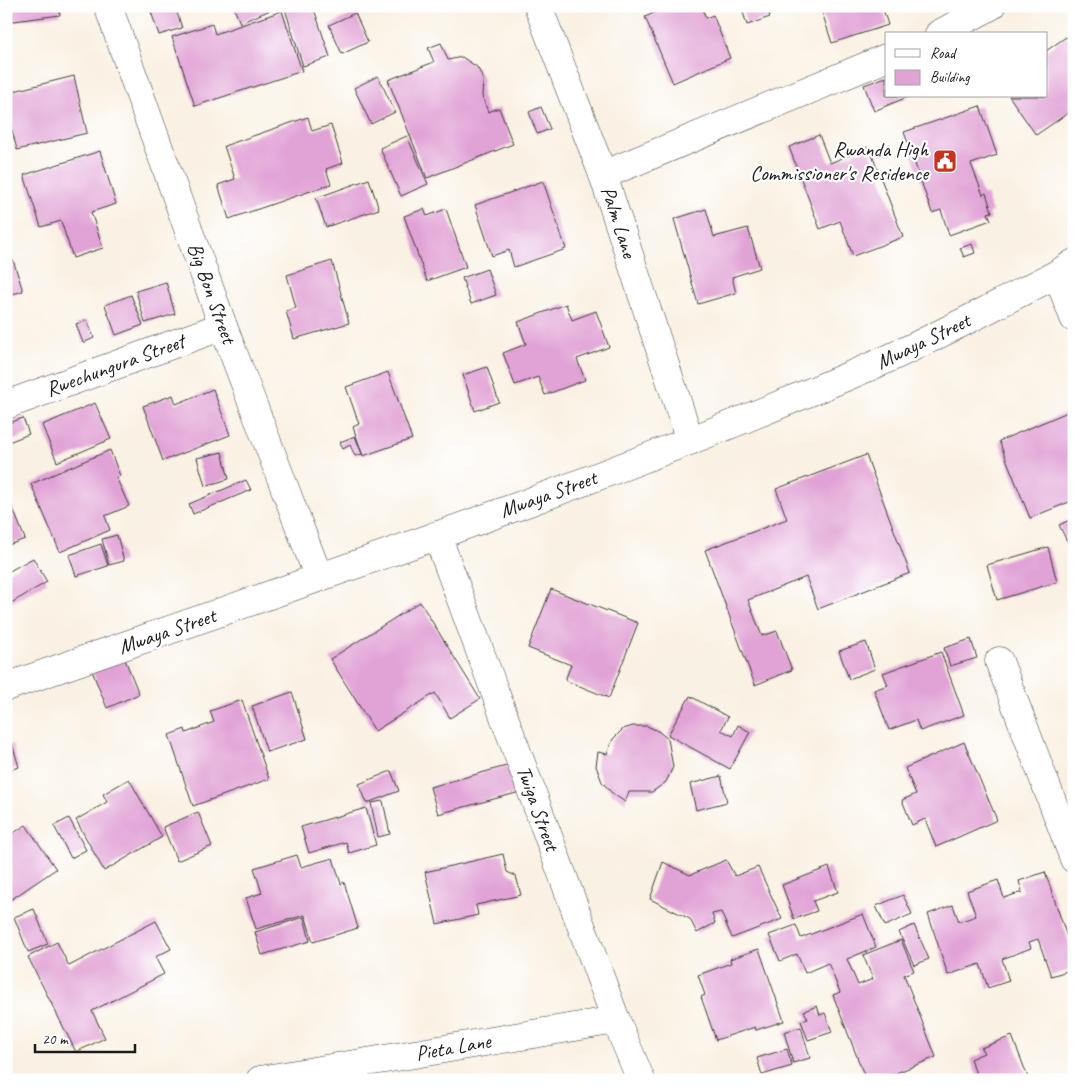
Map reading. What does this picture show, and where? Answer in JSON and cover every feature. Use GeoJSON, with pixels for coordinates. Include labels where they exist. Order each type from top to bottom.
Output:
{"type":"FeatureCollection","features":[{"type":"Feature","properties":{"kind":"street","name":"Big Bon Street"},"geometry":{"type":"LineString","coordinates":[[108,6],[224,326],[320,578]]}},
{"type":"Feature","properties":{"kind":"street","name":"Palm Lane"},"geometry":{"type":"LineString","coordinates":[[538,6],[603,175],[690,441]]}},
{"type":"Feature","properties":{"kind":"street"},"geometry":{"type":"LineString","coordinates":[[943,32],[991,6]]}},
{"type":"Feature","properties":{"kind":"street"},"geometry":{"type":"LineString","coordinates":[[603,175],[885,58]]}},
{"type":"Feature","properties":{"kind":"street"},"geometry":{"type":"LineString","coordinates":[[1066,268],[1074,318]]}},
{"type":"Feature","properties":{"kind":"street","name":"Mwaya Street"},"geometry":{"type":"LineString","coordinates":[[6,687],[320,578],[690,441],[877,364],[1066,268]]}},
{"type":"Feature","properties":{"kind":"street","name":"Rwechungura Street"},"geometry":{"type":"LineString","coordinates":[[6,405],[224,326]]}},
{"type":"Feature","properties":{"kind":"street","name":"Twiga Street"},"geometry":{"type":"LineString","coordinates":[[437,535],[616,1020],[641,1080]]}},
{"type":"Feature","properties":{"kind":"street"},"geometry":{"type":"LineString","coordinates":[[999,661],[1074,859]]}},
{"type":"Feature","properties":{"kind":"street","name":"Pieta Lane"},"geometry":{"type":"LineString","coordinates":[[260,1080],[616,1020]]}},
{"type":"Feature","properties":{"kind":"building"},"geometry":{"type":"Polygon","coordinates":[[[6,6],[59,6],[60,15],[6,22],[6,6]]]}},
{"type":"Feature","properties":{"kind":"building"},"geometry":{"type":"Polygon","coordinates":[[[149,6],[175,6],[182,28],[159,35],[149,6]]]}},
{"type":"Feature","properties":{"kind":"building"},"geometry":{"type":"Polygon","coordinates":[[[238,6],[280,6],[240,23],[234,8],[238,6]]]}},
{"type":"Feature","properties":{"kind":"building"},"geometry":{"type":"Polygon","coordinates":[[[284,6],[313,6],[330,57],[303,66],[284,6]]]}},
{"type":"Feature","properties":{"kind":"building"},"geometry":{"type":"Polygon","coordinates":[[[669,6],[701,6],[706,18],[713,15],[730,58],[673,83],[645,17],[669,6]]]}},
{"type":"Feature","properties":{"kind":"building"},"geometry":{"type":"Polygon","coordinates":[[[741,6],[766,6],[770,17],[747,25],[741,6]]]}},
{"type":"Feature","properties":{"kind":"building"},"geometry":{"type":"Polygon","coordinates":[[[820,6],[882,6],[888,25],[832,43],[820,6]]]}},
{"type":"Feature","properties":{"kind":"building"},"geometry":{"type":"Polygon","coordinates":[[[282,11],[302,71],[195,106],[172,37],[212,24],[215,34],[282,11]]]}},
{"type":"Feature","properties":{"kind":"building"},"geometry":{"type":"Polygon","coordinates":[[[355,13],[368,42],[342,54],[329,25],[355,13]]]}},
{"type":"Feature","properties":{"kind":"building"},"geometry":{"type":"Polygon","coordinates":[[[1066,37],[1074,48],[1074,109],[1036,135],[1010,98],[1048,98],[1048,50],[1066,37]]]}},
{"type":"Feature","properties":{"kind":"building"},"geometry":{"type":"Polygon","coordinates":[[[441,43],[448,60],[462,57],[477,67],[483,78],[482,96],[488,112],[499,108],[513,144],[427,178],[388,80],[434,62],[428,48],[441,43]]]}},
{"type":"Feature","properties":{"kind":"building"},"geometry":{"type":"Polygon","coordinates":[[[74,76],[87,133],[17,150],[6,106],[6,93],[74,76]]]}},
{"type":"Feature","properties":{"kind":"building"},"geometry":{"type":"Polygon","coordinates":[[[378,76],[395,112],[371,124],[354,88],[378,76]]]}},
{"type":"Feature","properties":{"kind":"building"},"geometry":{"type":"Polygon","coordinates":[[[885,77],[885,98],[905,98],[874,111],[864,85],[885,77]]]}},
{"type":"Feature","properties":{"kind":"building"},"geometry":{"type":"Polygon","coordinates":[[[980,106],[997,155],[971,164],[983,195],[986,193],[992,212],[988,213],[991,220],[949,235],[941,210],[932,213],[904,132],[980,106]]]}},
{"type":"Feature","properties":{"kind":"building"},"geometry":{"type":"Polygon","coordinates":[[[541,107],[550,129],[537,134],[529,112],[541,107]]]}},
{"type":"Feature","properties":{"kind":"building"},"geometry":{"type":"Polygon","coordinates":[[[308,117],[312,131],[331,125],[343,163],[326,169],[331,184],[229,219],[218,185],[235,179],[224,146],[308,117]]]}},
{"type":"Feature","properties":{"kind":"building"},"geometry":{"type":"Polygon","coordinates":[[[819,135],[830,163],[869,147],[903,237],[853,256],[840,221],[820,229],[789,147],[819,135]]]}},
{"type":"Feature","properties":{"kind":"building"},"geometry":{"type":"Polygon","coordinates":[[[407,136],[428,184],[401,196],[380,148],[407,136]]]}},
{"type":"Feature","properties":{"kind":"building"},"geometry":{"type":"Polygon","coordinates":[[[100,151],[116,204],[91,212],[103,248],[73,258],[61,221],[41,227],[24,175],[100,151]]]}},
{"type":"Feature","properties":{"kind":"building"},"geometry":{"type":"Polygon","coordinates":[[[369,179],[379,209],[326,227],[316,198],[369,179]]]}},
{"type":"Feature","properties":{"kind":"building"},"geometry":{"type":"Polygon","coordinates":[[[543,181],[566,249],[514,267],[509,250],[492,256],[475,205],[543,181]]]}},
{"type":"Feature","properties":{"kind":"building"},"geometry":{"type":"Polygon","coordinates":[[[424,209],[427,216],[446,209],[466,267],[427,281],[404,216],[424,209]]]}},
{"type":"Feature","properties":{"kind":"building"},"geometry":{"type":"Polygon","coordinates":[[[706,209],[714,237],[748,228],[760,268],[732,277],[736,293],[698,304],[674,219],[706,209]]]}},
{"type":"Feature","properties":{"kind":"building"},"geometry":{"type":"Polygon","coordinates":[[[972,244],[975,253],[964,257],[960,248],[972,244]]]}},
{"type":"Feature","properties":{"kind":"building"},"geometry":{"type":"Polygon","coordinates":[[[13,260],[23,291],[6,296],[6,263],[13,260]]]}},
{"type":"Feature","properties":{"kind":"building"},"geometry":{"type":"Polygon","coordinates":[[[332,261],[349,323],[294,339],[286,311],[296,308],[287,275],[332,261]]]}},
{"type":"Feature","properties":{"kind":"building"},"geometry":{"type":"Polygon","coordinates":[[[487,269],[496,295],[471,304],[462,278],[487,269]]]}},
{"type":"Feature","properties":{"kind":"building"},"geometry":{"type":"Polygon","coordinates":[[[166,282],[175,314],[145,323],[136,291],[166,282]]]}},
{"type":"Feature","properties":{"kind":"building"},"geometry":{"type":"Polygon","coordinates":[[[131,295],[143,325],[116,335],[105,305],[131,295]]]}},
{"type":"Feature","properties":{"kind":"building"},"geometry":{"type":"Polygon","coordinates":[[[566,304],[572,320],[596,311],[609,347],[577,359],[585,380],[545,395],[538,377],[515,385],[503,353],[526,344],[518,322],[566,304]]]}},
{"type":"Feature","properties":{"kind":"building"},"geometry":{"type":"Polygon","coordinates":[[[87,320],[94,338],[83,343],[76,324],[87,320]]]}},
{"type":"Feature","properties":{"kind":"building"},"geometry":{"type":"Polygon","coordinates":[[[487,367],[499,402],[475,411],[463,375],[487,367]]]}},
{"type":"Feature","properties":{"kind":"building"},"geometry":{"type":"Polygon","coordinates":[[[388,372],[412,439],[363,456],[353,427],[359,424],[346,387],[388,372]]]}},
{"type":"Feature","properties":{"kind":"building"},"geometry":{"type":"Polygon","coordinates":[[[213,389],[230,435],[163,461],[143,406],[173,395],[176,404],[213,389]]]}},
{"type":"Feature","properties":{"kind":"building"},"geometry":{"type":"Polygon","coordinates":[[[95,403],[111,439],[57,462],[42,425],[95,403]]]}},
{"type":"Feature","properties":{"kind":"building"},"geometry":{"type":"Polygon","coordinates":[[[1070,411],[1074,420],[1074,500],[1030,518],[999,441],[1070,411]]]}},
{"type":"Feature","properties":{"kind":"building"},"geometry":{"type":"Polygon","coordinates":[[[23,418],[29,434],[6,443],[6,424],[23,418]]]}},
{"type":"Feature","properties":{"kind":"building"},"geometry":{"type":"Polygon","coordinates":[[[355,436],[362,454],[355,456],[350,445],[343,449],[340,442],[355,436]]]}},
{"type":"Feature","properties":{"kind":"building"},"geometry":{"type":"Polygon","coordinates":[[[110,450],[120,476],[116,477],[129,506],[105,516],[110,530],[60,552],[31,484],[110,450]]]}},
{"type":"Feature","properties":{"kind":"building"},"geometry":{"type":"Polygon","coordinates":[[[222,452],[229,479],[205,486],[197,458],[222,452]]]}},
{"type":"Feature","properties":{"kind":"building"},"geometry":{"type":"Polygon","coordinates":[[[866,455],[910,573],[818,609],[806,577],[748,600],[762,636],[777,631],[792,670],[755,685],[705,550],[787,519],[776,489],[866,455]]]}},
{"type":"Feature","properties":{"kind":"building"},"geometry":{"type":"Polygon","coordinates":[[[246,480],[251,490],[193,514],[189,504],[246,480]]]}},
{"type":"Feature","properties":{"kind":"building"},"geometry":{"type":"Polygon","coordinates":[[[6,491],[25,539],[6,546],[6,491]]]}},
{"type":"Feature","properties":{"kind":"building"},"geometry":{"type":"Polygon","coordinates":[[[1074,518],[1074,555],[1059,525],[1074,518]]]}},
{"type":"Feature","properties":{"kind":"building"},"geometry":{"type":"Polygon","coordinates":[[[117,535],[124,561],[109,565],[102,539],[117,535]]]}},
{"type":"Feature","properties":{"kind":"building"},"geometry":{"type":"Polygon","coordinates":[[[101,544],[108,566],[76,576],[69,555],[101,544]]]}},
{"type":"Feature","properties":{"kind":"building"},"geometry":{"type":"Polygon","coordinates":[[[1048,547],[1057,582],[997,600],[987,565],[1048,547]]]}},
{"type":"Feature","properties":{"kind":"building"},"geometry":{"type":"Polygon","coordinates":[[[33,558],[47,582],[6,606],[6,573],[33,558]]]}},
{"type":"Feature","properties":{"kind":"building"},"geometry":{"type":"Polygon","coordinates":[[[551,589],[638,623],[609,698],[565,680],[571,665],[528,648],[551,589]]]}},
{"type":"Feature","properties":{"kind":"building"},"geometry":{"type":"Polygon","coordinates":[[[420,602],[480,699],[450,718],[435,693],[375,731],[330,659],[420,602]]]}},
{"type":"Feature","properties":{"kind":"building"},"geometry":{"type":"Polygon","coordinates":[[[971,639],[977,658],[950,666],[944,648],[971,639]]]}},
{"type":"Feature","properties":{"kind":"building"},"geometry":{"type":"Polygon","coordinates":[[[866,642],[875,669],[849,679],[839,651],[866,642]]]}},
{"type":"Feature","properties":{"kind":"building"},"geometry":{"type":"Polygon","coordinates":[[[122,652],[139,694],[107,708],[90,666],[122,652]]]}},
{"type":"Feature","properties":{"kind":"building"},"geometry":{"type":"Polygon","coordinates":[[[941,652],[964,715],[920,731],[916,720],[889,730],[874,690],[888,685],[883,673],[941,652]]]}},
{"type":"Feature","properties":{"kind":"building"},"geometry":{"type":"Polygon","coordinates":[[[292,692],[307,739],[267,752],[252,706],[292,692]]]}},
{"type":"Feature","properties":{"kind":"building"},"geometry":{"type":"Polygon","coordinates":[[[690,696],[728,717],[721,730],[733,736],[738,725],[750,732],[730,769],[668,735],[690,696]]]}},
{"type":"Feature","properties":{"kind":"building"},"geometry":{"type":"Polygon","coordinates":[[[242,700],[269,779],[193,806],[169,735],[185,729],[186,733],[214,722],[210,711],[242,700]]]}},
{"type":"Feature","properties":{"kind":"building"},"geometry":{"type":"Polygon","coordinates":[[[633,726],[647,726],[658,731],[668,739],[673,767],[666,782],[652,792],[629,792],[625,802],[612,793],[602,782],[596,766],[598,752],[607,754],[613,739],[623,729],[633,726]]]}},
{"type":"Feature","properties":{"kind":"building"},"geometry":{"type":"Polygon","coordinates":[[[964,742],[997,820],[936,847],[925,819],[912,825],[902,800],[916,794],[905,768],[964,742]]]}},
{"type":"Feature","properties":{"kind":"building"},"geometry":{"type":"Polygon","coordinates":[[[12,744],[19,767],[6,771],[6,746],[12,744]]]}},
{"type":"Feature","properties":{"kind":"building"},"geometry":{"type":"Polygon","coordinates":[[[517,763],[524,791],[438,814],[430,787],[517,763]]]}},
{"type":"Feature","properties":{"kind":"building"},"geometry":{"type":"Polygon","coordinates":[[[391,771],[399,791],[367,803],[359,784],[391,771]]]}},
{"type":"Feature","properties":{"kind":"building"},"geometry":{"type":"Polygon","coordinates":[[[721,776],[727,802],[696,810],[690,784],[721,776]]]}},
{"type":"Feature","properties":{"kind":"building"},"geometry":{"type":"Polygon","coordinates":[[[129,779],[162,837],[104,871],[76,820],[107,802],[103,794],[129,779]]]}},
{"type":"Feature","properties":{"kind":"building"},"geometry":{"type":"Polygon","coordinates":[[[383,801],[390,834],[378,837],[371,803],[383,801]]]}},
{"type":"Feature","properties":{"kind":"building"},"geometry":{"type":"Polygon","coordinates":[[[366,808],[376,845],[349,853],[346,842],[309,853],[301,827],[366,808]]]}},
{"type":"Feature","properties":{"kind":"building"},"geometry":{"type":"Polygon","coordinates":[[[198,812],[212,846],[177,861],[163,827],[198,812]]]}},
{"type":"Feature","properties":{"kind":"building"},"geometry":{"type":"Polygon","coordinates":[[[69,818],[86,850],[71,858],[54,826],[69,818]]]}},
{"type":"Feature","properties":{"kind":"building"},"geometry":{"type":"Polygon","coordinates":[[[26,825],[56,869],[6,903],[6,838],[26,825]]]}},
{"type":"Feature","properties":{"kind":"building"},"geometry":{"type":"Polygon","coordinates":[[[503,854],[507,872],[516,876],[521,895],[476,905],[478,915],[437,924],[425,872],[503,854]]]}},
{"type":"Feature","properties":{"kind":"building"},"geometry":{"type":"Polygon","coordinates":[[[297,855],[301,867],[333,858],[341,884],[344,882],[358,928],[313,942],[305,915],[256,929],[246,898],[262,893],[254,868],[297,855]]]}},
{"type":"Feature","properties":{"kind":"building"},"geometry":{"type":"Polygon","coordinates":[[[726,860],[735,876],[758,867],[782,919],[732,938],[721,912],[712,914],[715,923],[697,933],[690,919],[650,899],[663,862],[690,875],[726,860]]]}},
{"type":"Feature","properties":{"kind":"building"},"geometry":{"type":"Polygon","coordinates":[[[829,867],[838,892],[813,901],[817,911],[794,919],[782,885],[829,867]]]}},
{"type":"Feature","properties":{"kind":"building"},"geometry":{"type":"Polygon","coordinates":[[[1045,872],[1074,957],[1074,969],[1051,976],[1038,939],[1029,942],[1031,948],[1002,959],[1009,981],[988,988],[980,964],[948,975],[928,914],[953,905],[959,922],[976,916],[967,891],[998,880],[1004,898],[1022,892],[1019,881],[1045,872]]]}},
{"type":"Feature","properties":{"kind":"building"},"geometry":{"type":"Polygon","coordinates":[[[903,895],[912,914],[885,926],[876,906],[903,895]]]}},
{"type":"Feature","properties":{"kind":"building"},"geometry":{"type":"Polygon","coordinates":[[[34,909],[48,944],[28,952],[14,917],[34,909]]]}},
{"type":"Feature","properties":{"kind":"building"},"geometry":{"type":"Polygon","coordinates":[[[863,914],[876,947],[847,959],[858,985],[873,979],[863,955],[901,940],[914,971],[904,975],[936,1057],[879,1080],[866,1080],[833,995],[840,992],[828,963],[805,973],[797,954],[780,961],[769,935],[796,925],[801,938],[863,914]]]}},
{"type":"Feature","properties":{"kind":"building"},"geometry":{"type":"Polygon","coordinates":[[[304,917],[310,941],[262,955],[255,932],[304,917]]]}},
{"type":"Feature","properties":{"kind":"building"},"geometry":{"type":"Polygon","coordinates":[[[156,921],[171,949],[155,957],[164,974],[92,1011],[105,1038],[76,1052],[28,957],[57,942],[69,966],[156,921]]]}},
{"type":"Feature","properties":{"kind":"building"},"geometry":{"type":"Polygon","coordinates":[[[914,925],[929,959],[914,965],[899,932],[914,925]]]}},
{"type":"Feature","properties":{"kind":"building"},"geometry":{"type":"Polygon","coordinates":[[[759,949],[784,1021],[756,1030],[755,1027],[716,1040],[701,997],[705,995],[698,975],[731,963],[730,959],[759,949]]]}},
{"type":"Feature","properties":{"kind":"building"},"geometry":{"type":"Polygon","coordinates":[[[817,1006],[820,1015],[825,1013],[832,1032],[808,1040],[801,1021],[808,1019],[804,1011],[817,1006]]]}},
{"type":"Feature","properties":{"kind":"building"},"geometry":{"type":"Polygon","coordinates":[[[801,1027],[810,1058],[793,1063],[784,1032],[801,1027]]]}},
{"type":"Feature","properties":{"kind":"building"},"geometry":{"type":"Polygon","coordinates":[[[1012,1036],[1029,1080],[979,1080],[970,1059],[984,1053],[981,1048],[1012,1036]]]}},
{"type":"Feature","properties":{"kind":"building"},"geometry":{"type":"Polygon","coordinates":[[[787,1049],[792,1066],[762,1075],[757,1058],[787,1049]]]}},
{"type":"Feature","properties":{"kind":"place","name":"Rwanda High Commissioner's Residence"},"geometry":{"type":"Point","coordinates":[945,161]}}]}
